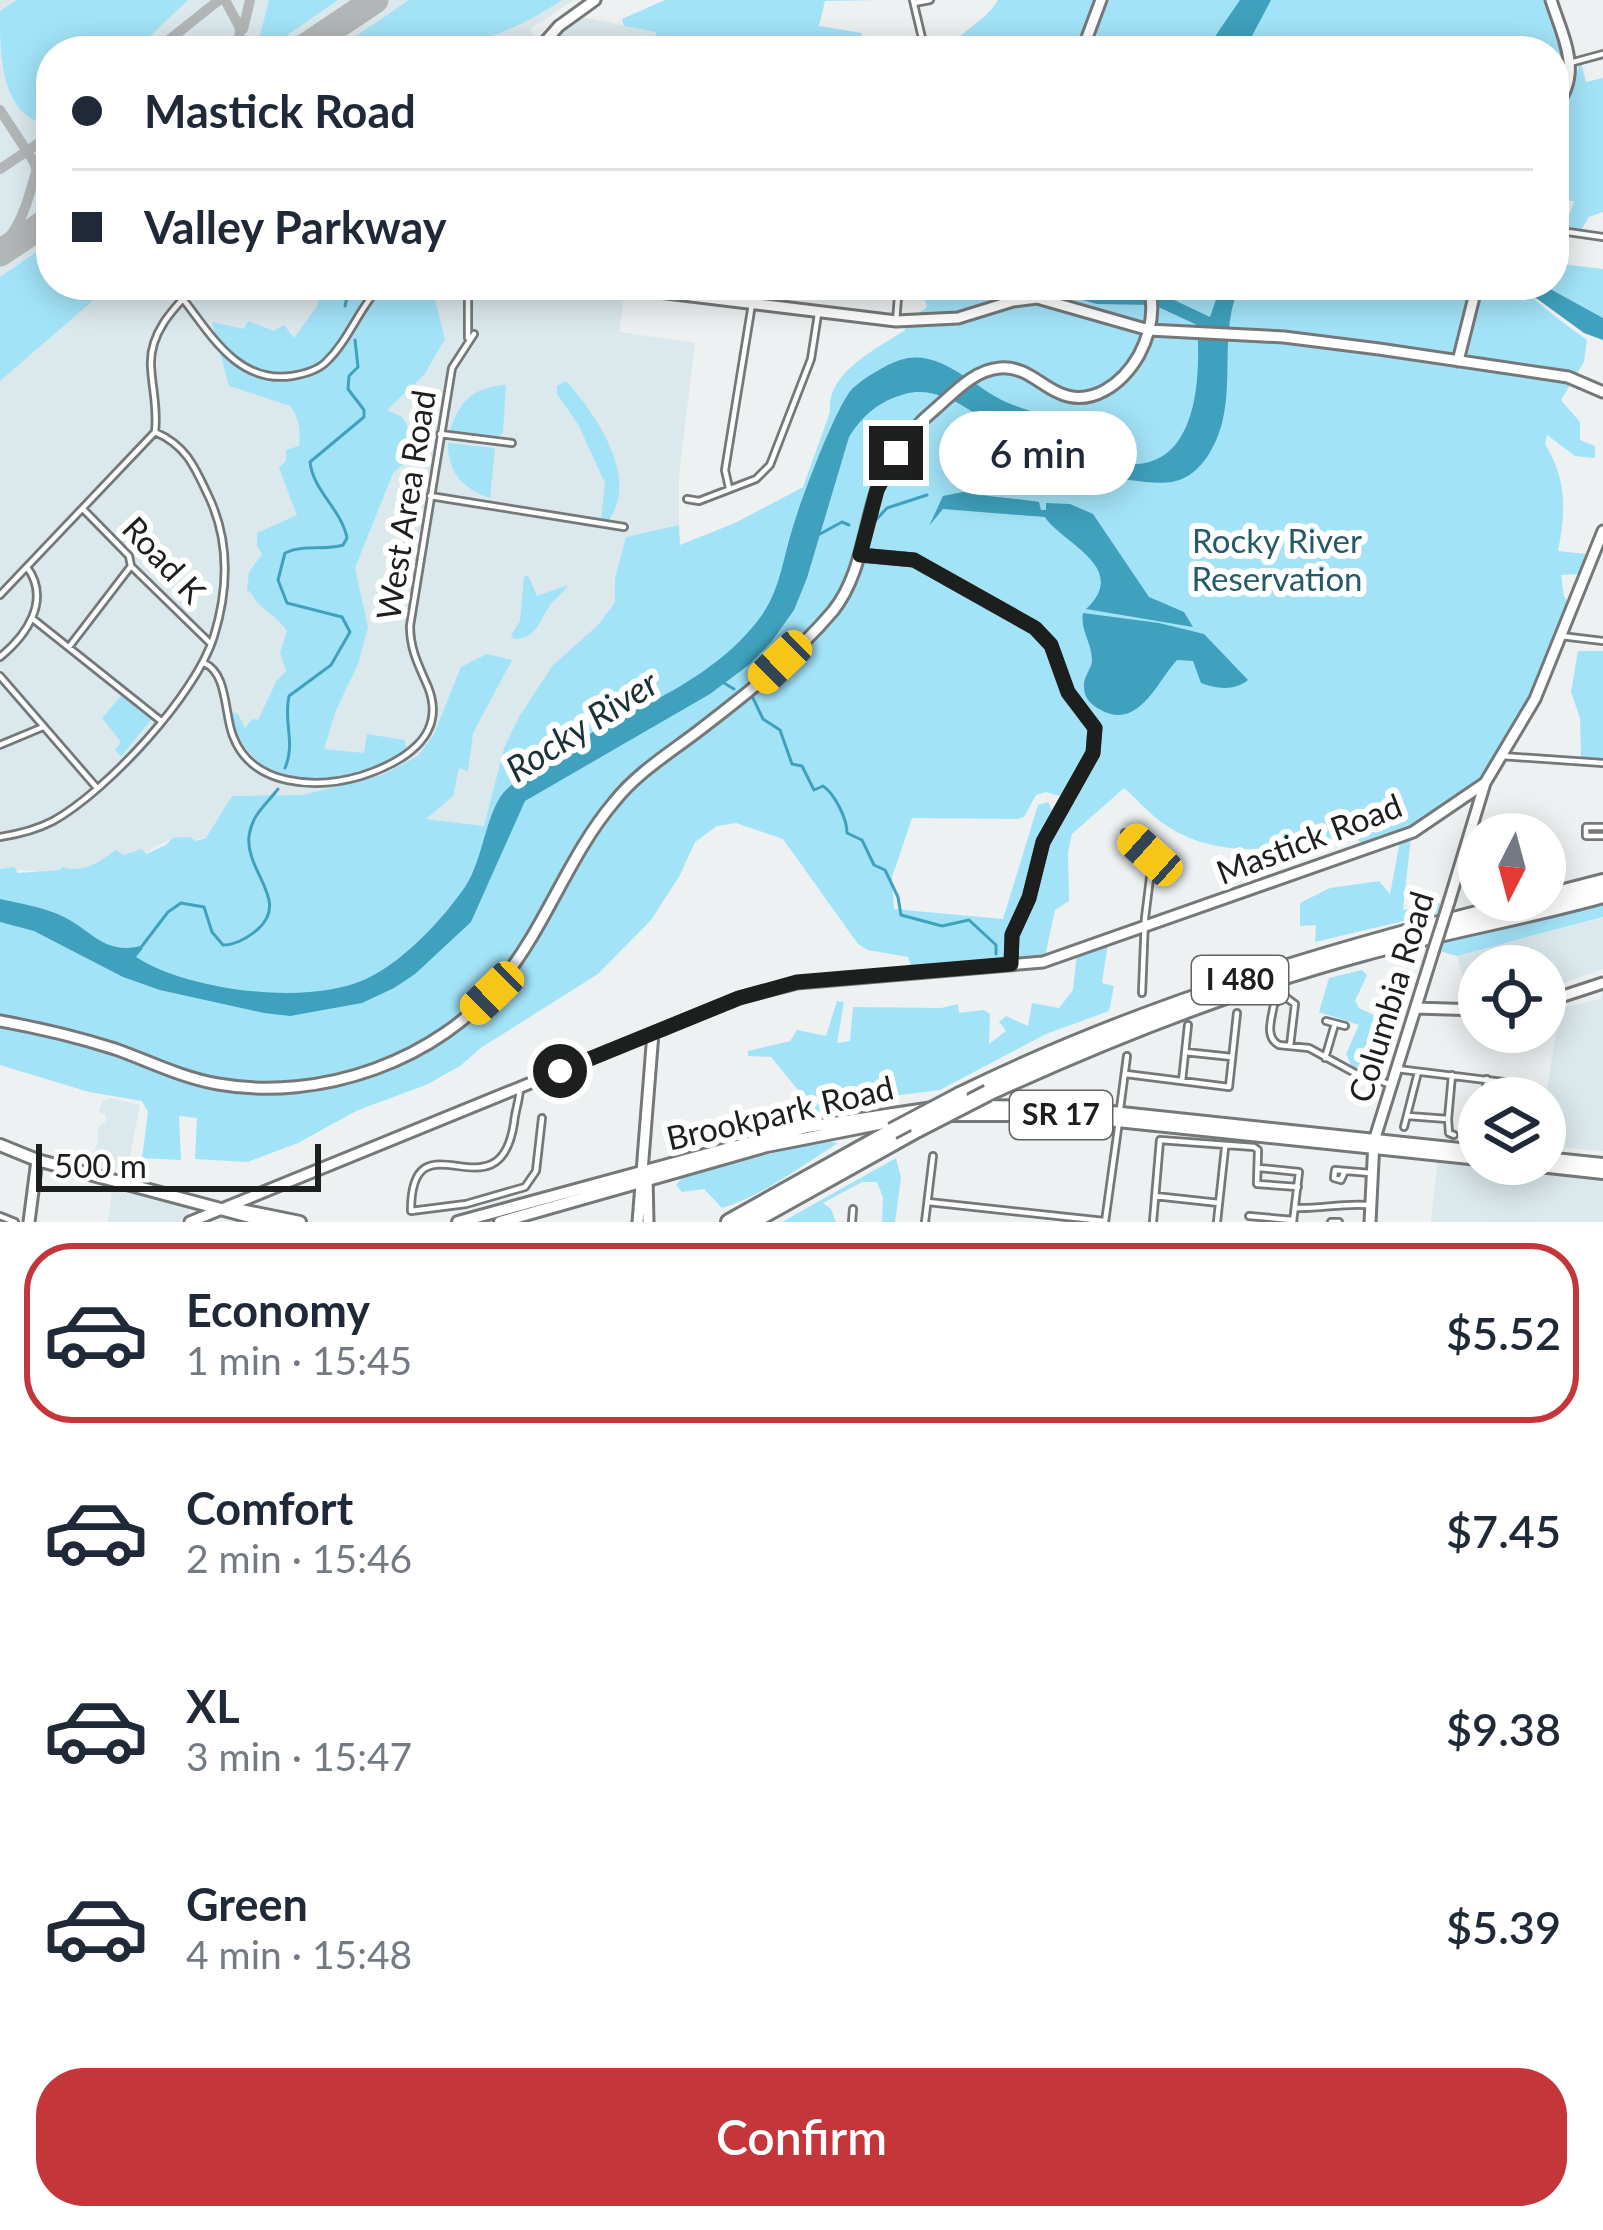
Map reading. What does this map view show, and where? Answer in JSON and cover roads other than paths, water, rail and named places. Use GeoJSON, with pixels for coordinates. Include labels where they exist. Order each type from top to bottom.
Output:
{"type":"FeatureCollection","features":[{"type":"Feature","properties":{"kind":"highway"},"geometry":{"type":"LineString","coordinates":[[1566,892],[1603,882]]}},
{"type":"Feature","properties":{"kind":"highway","name":"I 480"},"geometry":{"type":"LineString","coordinates":[[751,1222],[918,1130],[1076,1052],[1229,994],[1364,953],[1603,895]]}},
{"type":"Feature","properties":{"kind":"highway","name":"I 480"},"geometry":{"type":"LineString","coordinates":[[728,1222],[960,1095],[1071,1044],[1226,984],[1458,918]]}},
{"type":"Feature","properties":{"kind":"main road","name":"Brookpark Road"},"geometry":{"type":"LineString","coordinates":[[500,1222],[807,1127],[900,1111],[1003,1105],[1374,1144],[1458,1146]]}},
{"type":"Feature","properties":{"kind":"main road"},"geometry":{"type":"LineString","coordinates":[[0,1145],[37,1160],[222,1208],[300,1222]]}},
{"type":"Feature","properties":{"kind":"main road"},"geometry":{"type":"LineString","coordinates":[[1566,1160],[1603,1163]]}},
{"type":"Feature","properties":{"kind":"main road"},"geometry":{"type":"LineString","coordinates":[[1566,1169],[1603,1173]]}},
{"type":"Feature","properties":{"kind":"main road","name":"Brookpark Road"},"geometry":{"type":"LineString","coordinates":[[458,1222],[645,1178]]}},
{"type":"Feature","properties":{"kind":"main road"},"geometry":{"type":"LineString","coordinates":[[222,1208],[269,1222]]}},
{"type":"Feature","properties":{"kind":"street"},"geometry":{"type":"LineString","coordinates":[[550,36],[595,0]]}},
{"type":"Feature","properties":{"kind":"street"},"geometry":{"type":"LineString","coordinates":[[922,36],[914,1],[930,0]]}},
{"type":"Feature","properties":{"kind":"street"},"geometry":{"type":"LineString","coordinates":[[1088,36],[1101,0]]}},
{"type":"Feature","properties":{"kind":"street"},"geometry":{"type":"LineString","coordinates":[[1551,0],[1562,36]]}},
{"type":"Feature","properties":{"kind":"street"},"geometry":{"type":"LineString","coordinates":[[1570,63],[1603,54]]}},
{"type":"Feature","properties":{"kind":"street"},"geometry":{"type":"LineString","coordinates":[[1569,60],[1569,70]]}},
{"type":"Feature","properties":{"kind":"street"},"geometry":{"type":"LineString","coordinates":[[1569,232],[1603,237]]}},
{"type":"Feature","properties":{"kind":"street"},"geometry":{"type":"LineString","coordinates":[[0,595],[155,432],[158,398],[150,361],[165,319],[181,300]]}},
{"type":"Feature","properties":{"kind":"street"},"geometry":{"type":"LineString","coordinates":[[185,300],[244,369],[286,377],[307,373],[328,360],[366,300]]}},
{"type":"Feature","properties":{"kind":"street","name":"West Area Road"},"geometry":{"type":"LineString","coordinates":[[204,663],[218,674],[237,745],[252,764],[274,776],[326,783],[366,774],[411,753],[427,736],[432,710],[410,638],[452,368],[472,338],[466,335],[467,300]]}},
{"type":"Feature","properties":{"kind":"street"},"geometry":{"type":"LineString","coordinates":[[728,300],[896,321],[958,318],[1021,300]]}},
{"type":"Feature","properties":{"kind":"street"},"geometry":{"type":"LineString","coordinates":[[896,321],[898,300]]}},
{"type":"Feature","properties":{"kind":"street"},"geometry":{"type":"LineString","coordinates":[[1044,300],[1149,330],[1235,334],[1458,361],[1568,377],[1603,392]]}},
{"type":"Feature","properties":{"kind":"street"},"geometry":{"type":"LineString","coordinates":[[0,1021],[82,1040],[229,1086],[338,1081],[418,1049],[464,1020],[507,975],[605,813],[627,786],[758,684],[841,600],[885,472],[908,436],[972,378],[990,369],[1010,367],[1067,396],[1102,393],[1128,372],[1149,330],[1152,300]]}},
{"type":"Feature","properties":{"kind":"street"},"geometry":{"type":"LineString","coordinates":[[1458,361],[1473,300]]}},
{"type":"Feature","properties":{"kind":"street"},"geometry":{"type":"LineString","coordinates":[[729,488],[725,470],[752,304]]}},
{"type":"Feature","properties":{"kind":"street"},"geometry":{"type":"LineString","coordinates":[[687,500],[699,501],[756,478],[770,465],[811,358],[818,312]]}},
{"type":"Feature","properties":{"kind":"street"},"geometry":{"type":"LineString","coordinates":[[0,837],[48,824],[97,788],[140,748],[204,663],[211,645],[226,577],[220,523],[184,450],[155,432]]}},
{"type":"Feature","properties":{"kind":"street"},"geometry":{"type":"LineString","coordinates":[[440,434],[512,443]]}},
{"type":"Feature","properties":{"kind":"street"},"geometry":{"type":"LineString","coordinates":[[430,496],[625,527]]}},
{"type":"Feature","properties":{"kind":"street","name":"Road K"},"geometry":{"type":"LineString","coordinates":[[82,508],[129,556],[131,566],[211,645]]}},
{"type":"Feature","properties":{"kind":"street","name":"Columbia Road"},"geometry":{"type":"LineString","coordinates":[[1370,1222],[1374,1144],[1486,783],[1534,699],[1603,531]]}},
{"type":"Feature","properties":{"kind":"street"},"geometry":{"type":"LineString","coordinates":[[860,555],[914,560],[1035,628],[1051,645],[1068,692],[1095,728],[1093,753],[1043,842],[1029,898],[1012,935],[1011,964]]}},
{"type":"Feature","properties":{"kind":"street"},"geometry":{"type":"LineString","coordinates":[[69,647],[131,566]]}},
{"type":"Feature","properties":{"kind":"street"},"geometry":{"type":"LineString","coordinates":[[0,657],[33,619],[37,588],[28,567]]}},
{"type":"Feature","properties":{"kind":"street"},"geometry":{"type":"LineString","coordinates":[[33,619],[160,721]]}},
{"type":"Feature","properties":{"kind":"street"},"geometry":{"type":"LineString","coordinates":[[1561,636],[1603,641]]}},
{"type":"Feature","properties":{"kind":"street"},"geometry":{"type":"LineString","coordinates":[[0,676],[97,788]]}},
{"type":"Feature","properties":{"kind":"street"},"geometry":{"type":"LineString","coordinates":[[0,745],[43,727]]}},
{"type":"Feature","properties":{"kind":"street"},"geometry":{"type":"LineString","coordinates":[[1502,756],[1603,763]]}},
{"type":"Feature","properties":{"kind":"street","name":"Mastick Road"},"geometry":{"type":"LineString","coordinates":[[190,1222],[739,998],[797,982],[1043,962],[1413,832],[1486,783]]}},
{"type":"Feature","properties":{"kind":"street"},"geometry":{"type":"LineString","coordinates":[[1603,827],[1586,827],[1586,836],[1603,836]]}},
{"type":"Feature","properties":{"kind":"street"},"geometry":{"type":"LineString","coordinates":[[1125,833],[1152,862],[1144,918],[1142,993]]}},
{"type":"Feature","properties":{"kind":"street"},"geometry":{"type":"LineString","coordinates":[[1566,992],[1603,980]]}},
{"type":"Feature","properties":{"kind":"street"},"geometry":{"type":"LineString","coordinates":[[1290,1046],[1295,1006],[1284,997],[1274,1004],[1271,1038],[1290,1046],[1309,1048],[1392,1085]]}},
{"type":"Feature","properties":{"kind":"street"},"geometry":{"type":"LineString","coordinates":[[1416,1008],[1458,1006]]}},
{"type":"Feature","properties":{"kind":"street"},"geometry":{"type":"LineString","coordinates":[[1126,1074],[1228,1087],[1237,1013]]}},
{"type":"Feature","properties":{"kind":"street"},"geometry":{"type":"LineString","coordinates":[[1326,1021],[1345,1026]]}},
{"type":"Feature","properties":{"kind":"street"},"geometry":{"type":"LineString","coordinates":[[1325,1058],[1335,1024]]}},
{"type":"Feature","properties":{"kind":"street"},"geometry":{"type":"LineString","coordinates":[[1182,1081],[1188,1025]]}},
{"type":"Feature","properties":{"kind":"street"},"geometry":{"type":"LineString","coordinates":[[643,1222],[653,1033]]}},
{"type":"Feature","properties":{"kind":"street"},"geometry":{"type":"LineString","coordinates":[[1185,1052],[1232,1057]]}},
{"type":"Feature","properties":{"kind":"street"},"geometry":{"type":"LineString","coordinates":[[928,1202],[1104,1221],[1127,1056]]}},
{"type":"Feature","properties":{"kind":"street"},"geometry":{"type":"LineString","coordinates":[[1397,1070],[1470,1077]]}},
{"type":"Feature","properties":{"kind":"street"},"geometry":{"type":"LineString","coordinates":[[1403,1127],[1418,1072]]}},
{"type":"Feature","properties":{"kind":"street"},"geometry":{"type":"LineString","coordinates":[[1453,1075],[1448,1119],[1449,1133],[1454,1135]]}},
{"type":"Feature","properties":{"kind":"street"},"geometry":{"type":"LineString","coordinates":[[520,1086],[510,1150],[503,1163],[483,1173],[428,1169],[413,1180],[411,1211],[466,1204],[525,1187],[536,1171],[542,1118]]}},
{"type":"Feature","properties":{"kind":"street"},"geometry":{"type":"LineString","coordinates":[[1408,1115],[1448,1119]]}},
{"type":"Feature","properties":{"kind":"street"},"geometry":{"type":"LineString","coordinates":[[1153,1222],[1160,1140],[1254,1147],[1258,1150],[1257,1184],[1298,1187]]}},
{"type":"Feature","properties":{"kind":"street"},"geometry":{"type":"LineString","coordinates":[[1217,1222],[1226,1148]]}},
{"type":"Feature","properties":{"kind":"street"},"geometry":{"type":"LineString","coordinates":[[926,1222],[934,1156]]}},
{"type":"Feature","properties":{"kind":"street"},"geometry":{"type":"LineString","coordinates":[[29,1222],[37,1160]]}},
{"type":"Feature","properties":{"kind":"street"},"geometry":{"type":"LineString","coordinates":[[1249,1216],[1293,1221],[1296,1208],[1299,1172],[1257,1168]]}},
{"type":"Feature","properties":{"kind":"street"},"geometry":{"type":"LineString","coordinates":[[1345,1171],[1370,1173]]}},
{"type":"Feature","properties":{"kind":"street"},"geometry":{"type":"LineString","coordinates":[[1155,1196],[1220,1203]]}},
{"type":"Feature","properties":{"kind":"street"},"geometry":{"type":"LineString","coordinates":[[1296,1208],[1313,1209],[1333,1202],[1368,1205]]}},
{"type":"Feature","properties":{"kind":"street"},"geometry":{"type":"LineString","coordinates":[[852,1222],[853,1209]]}},
{"type":"Feature","properties":{"kind":"street"},"geometry":{"type":"LineString","coordinates":[[0,1216],[15,1222]]}},
{"type":"Feature","properties":{"kind":"waterway"},"geometry":{"type":"LineString","coordinates":[[345,306],[346,300]]}},
{"type":"Feature","properties":{"kind":"waterway"},"geometry":{"type":"LineString","coordinates":[[285,768],[289,696],[331,665],[350,632],[342,617],[287,603],[278,580],[285,553],[343,545],[347,538],[310,462],[364,417],[348,389],[349,376],[358,367],[355,340]]}},
{"type":"Feature","properties":{"kind":"waterway"},"geometry":{"type":"LineString","coordinates":[[874,522],[887,508],[927,495]]}},
{"type":"Feature","properties":{"kind":"waterway"},"geometry":{"type":"LineString","coordinates":[[820,534],[842,522],[849,525]]}},
{"type":"Feature","properties":{"kind":"waterway"},"geometry":{"type":"LineString","coordinates":[[724,683],[734,689]]}},
{"type":"Feature","properties":{"kind":"waterway"},"geometry":{"type":"LineString","coordinates":[[752,696],[763,719],[780,730],[792,764],[802,766],[814,790],[823,786],[827,790],[840,807],[847,833],[862,840],[874,865],[885,870],[901,915],[942,926],[969,920],[996,945],[996,954]]}},
{"type":"Feature","properties":{"kind":"waterway"},"geometry":{"type":"LineString","coordinates":[[142,946],[181,903],[204,907],[212,932],[223,945],[257,930],[270,908],[249,836],[256,816],[278,789]]}},
{"type":"Feature","properties":{"kind":"park label","name":"Rocky River Reservation"},"geometry":{"type":"Point","coordinates":[1277,560]}},
{"type":"Feature","properties":{"kind":"water label","name":"Rocky River"},"geometry":{"type":"Point","coordinates":[582,726]}}]}
